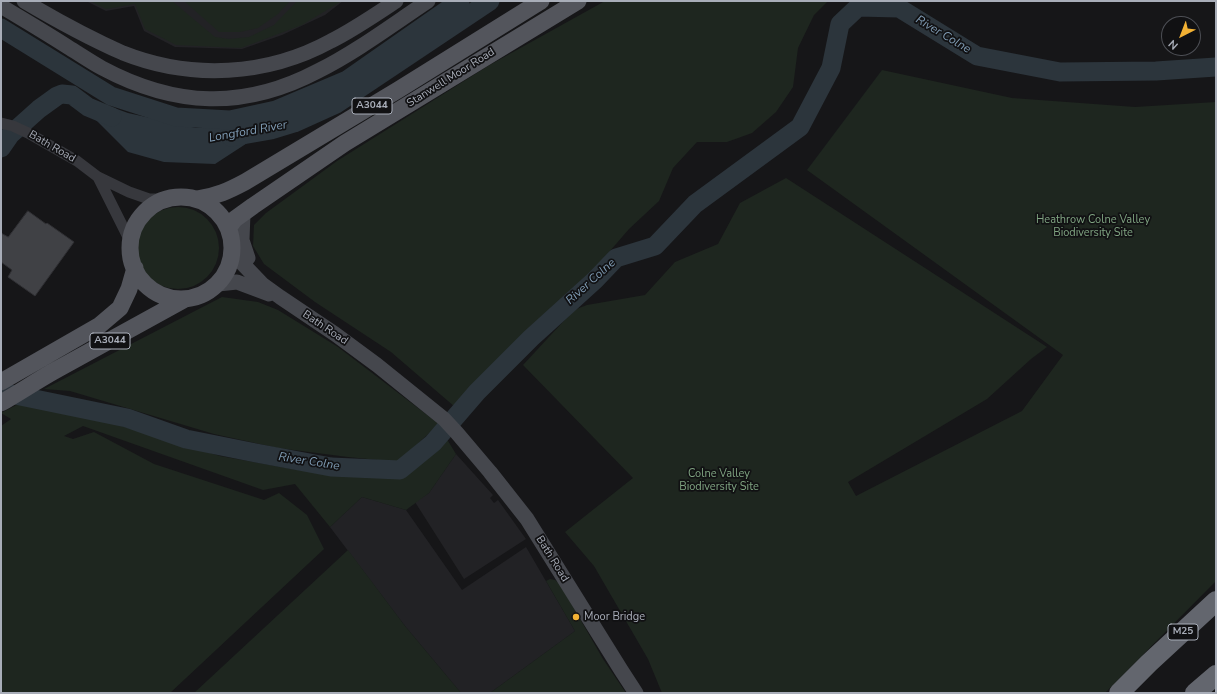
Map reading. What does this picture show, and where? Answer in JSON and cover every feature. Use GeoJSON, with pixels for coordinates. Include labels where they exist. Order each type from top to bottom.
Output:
{"type":"FeatureCollection","features":[{"type":"Feature","properties":{"kind":"highway","name":"M25"},"geometry":{"type":"LineString","coordinates":[[1119,693],[1216,601]]}},
{"type":"Feature","properties":{"kind":"highway"},"geometry":{"type":"LineString","coordinates":[[1195,693],[1216,675]]}},
{"type":"Feature","properties":{"kind":"main road","name":"Stanwell Moor Road"},"geometry":{"type":"LineString","coordinates":[[198,199],[227,192],[245,182],[398,90],[541,1]]}},
{"type":"Feature","properties":{"kind":"main road","name":"Stanwell Moor Road"},"geometry":{"type":"LineString","coordinates":[[229,227],[235,219],[243,213],[345,143],[578,1]]}},
{"type":"Feature","properties":{"kind":"main road"},"geometry":{"type":"LineString","coordinates":[[189,196],[210,204],[218,211],[229,227],[233,246],[231,262],[218,284],[207,292],[195,297],[185,299],[171,298],[158,294],[148,288],[141,280],[131,257],[129,239],[134,224],[152,205],[165,199],[189,196]]}},
{"type":"Feature","properties":{"kind":"main road","name":"A3044"},"geometry":{"type":"LineString","coordinates":[[5,379],[100,325],[120,308],[129,289],[135,268]]}},
{"type":"Feature","properties":{"kind":"main road","name":"A3044"},"geometry":{"type":"LineString","coordinates":[[2,402],[55,370],[185,299]]}},
{"type":"Feature","properties":{"kind":"street"},"geometry":{"type":"LineString","coordinates":[[24,1],[72,28],[123,52],[145,60],[173,67],[213,72],[258,67],[282,62],[300,56],[331,42],[396,1]]}},
{"type":"Feature","properties":{"kind":"street"},"geometry":{"type":"LineString","coordinates":[[1,6],[101,68],[136,84],[154,91],[171,95],[192,99],[207,99],[251,95],[272,91],[293,83],[325,67],[428,1]]}},
{"type":"Feature","properties":{"kind":"street","name":"Bath Road"},"geometry":{"type":"LineString","coordinates":[[1,123],[13,126],[28,133],[77,161],[98,178],[149,199],[165,199]]}},
{"type":"Feature","properties":{"kind":"street","name":"Bath Road"},"geometry":{"type":"LineString","coordinates":[[98,178],[129,239]]}},
{"type":"Feature","properties":{"kind":"street"},"geometry":{"type":"LineString","coordinates":[[243,213],[242,240],[248,258],[262,284]]}},
{"type":"Feature","properties":{"kind":"street","name":"Bath Road"},"geometry":{"type":"LineString","coordinates":[[233,246],[241,262],[262,284],[377,365],[444,419],[457,433],[527,519],[636,693]]}},
{"type":"Feature","properties":{"kind":"street","name":"Bath Road"},"geometry":{"type":"LineString","coordinates":[[218,284],[238,282],[280,298]]}},
{"type":"Feature","properties":{"kind":"shaded area"},"geometry":{"type":"Polygon","coordinates":[[[86,1],[343,1],[325,15],[282,35],[242,49],[175,47],[144,31],[134,6],[106,11],[86,1]]]}},
{"type":"Feature","properties":{"kind":"shaded area"},"geometry":{"type":"Polygon","coordinates":[[[456,454],[493,495],[490,498],[494,503],[498,500],[526,539],[464,579],[415,502],[429,493],[456,454]]]}},
{"type":"Feature","properties":{"kind":"shaded area"},"geometry":{"type":"Polygon","coordinates":[[[362,497],[406,510],[462,590],[526,547],[575,631],[490,693],[461,693],[405,626],[330,527],[362,497]]]}},
{"type":"Feature","properties":{"kind":"green space"},"geometry":{"type":"Polygon","coordinates":[[[90,1],[172,1],[215,37],[229,39],[249,37],[274,25],[297,1],[342,1],[302,25],[241,48],[176,45],[145,29],[135,4],[106,9],[90,1]]]}},
{"type":"Feature","properties":{"kind":"green space"},"geometry":{"type":"Polygon","coordinates":[[[184,1],[290,1],[278,14],[258,28],[240,32],[219,32],[184,1]]]}},
{"type":"Feature","properties":{"kind":"green space"},"geometry":{"type":"Polygon","coordinates":[[[605,1],[828,1],[814,15],[798,48],[793,87],[776,112],[752,133],[727,142],[697,142],[673,168],[659,201],[629,229],[584,281],[580,280],[583,284],[525,332],[455,407],[391,352],[315,302],[264,264],[253,246],[254,225],[266,213],[337,161],[488,66],[605,1]]]}},
{"type":"Feature","properties":{"kind":"green space"},"geometry":{"type":"Polygon","coordinates":[[[882,70],[1012,98],[1135,107],[1216,102],[1216,581],[1105,693],[662,693],[648,659],[594,566],[565,532],[633,478],[523,365],[574,310],[587,305],[645,295],[675,262],[718,244],[740,203],[786,178],[1047,347],[1031,359],[987,399],[848,482],[856,496],[1022,411],[1063,355],[807,170],[882,70]]]}},
{"type":"Feature","properties":{"kind":"green space"},"geometry":{"type":"Polygon","coordinates":[[[178,207],[194,210],[207,219],[216,232],[219,248],[216,264],[207,277],[194,286],[178,289],[162,286],[149,277],[140,264],[137,248],[140,232],[149,219],[162,210],[178,207]]]}},
{"type":"Feature","properties":{"kind":"green space"},"geometry":{"type":"Polygon","coordinates":[[[222,297],[258,302],[278,310],[338,347],[439,424],[398,462],[278,448],[214,434],[70,391],[44,389],[222,297]]]}},
{"type":"Feature","properties":{"kind":"green space"},"geometry":{"type":"Polygon","coordinates":[[[30,398],[220,456],[298,470],[404,478],[445,436],[456,454],[429,493],[406,510],[362,497],[330,527],[295,484],[263,490],[83,426],[64,436],[73,439],[94,432],[154,464],[264,500],[279,493],[307,515],[324,549],[170,693],[1,693],[1,426],[11,419],[1,413],[30,398]]]}},
{"type":"Feature","properties":{"kind":"green space"},"geometry":{"type":"Polygon","coordinates":[[[348,550],[405,626],[461,693],[194,693],[348,550]]]}},
{"type":"Feature","properties":{"kind":"green space"},"geometry":{"type":"Polygon","coordinates":[[[550,579],[555,580],[560,584],[603,659],[626,693],[490,693],[575,631],[546,581],[550,579]]]}},
{"type":"Feature","properties":{"kind":"water"},"geometry":{"type":"Polygon","coordinates":[[[92,100],[128,113],[196,128],[255,125],[258,136],[215,164],[164,162],[128,152],[86,110],[92,100]]]}},
{"type":"Feature","properties":{"kind":"building"},"geometry":{"type":"Polygon","coordinates":[[[28,211],[74,242],[35,296],[8,277],[12,270],[1,262],[1,233],[8,237],[28,211]]]}},
{"type":"Feature","properties":{"kind":"waterway"},"geometry":{"type":"LineString","coordinates":[[1,28],[111,96],[176,117],[230,120],[276,110],[347,80],[460,1]]}},
{"type":"Feature","properties":{"kind":"waterway","name":"Longford River"},"geometry":{"type":"LineString","coordinates":[[231,137],[271,130],[294,123],[336,104],[490,1]]}},
{"type":"Feature","properties":{"kind":"waterway","name":"River Colne"},"geometry":{"type":"LineString","coordinates":[[1,392],[127,418],[186,439],[256,453],[331,467],[400,470],[433,443],[477,392],[531,338],[595,280],[616,258],[655,246],[695,204],[800,127],[831,68],[840,24],[858,7],[899,8],[977,56],[1060,72],[1156,71],[1216,67]]}},
{"type":"Feature","properties":{"kind":"waterway","name":"Longford River"},"geometry":{"type":"LineString","coordinates":[[1,148],[10,135],[39,109],[62,94],[72,95],[88,107],[112,117]]}},
{"type":"Feature","properties":{"kind":"place","name":"Moor Bridge"},"geometry":{"type":"Point","coordinates":[576,617]}},
{"type":"Feature","properties":{"kind":"park label","name":"Heathrow Colne Valley Biodiversity Site"},"geometry":{"type":"Point","coordinates":[1093,226]}},
{"type":"Feature","properties":{"kind":"park label","name":"Colne Valley Biodiversity Site"},"geometry":{"type":"Point","coordinates":[719,480]}}]}
